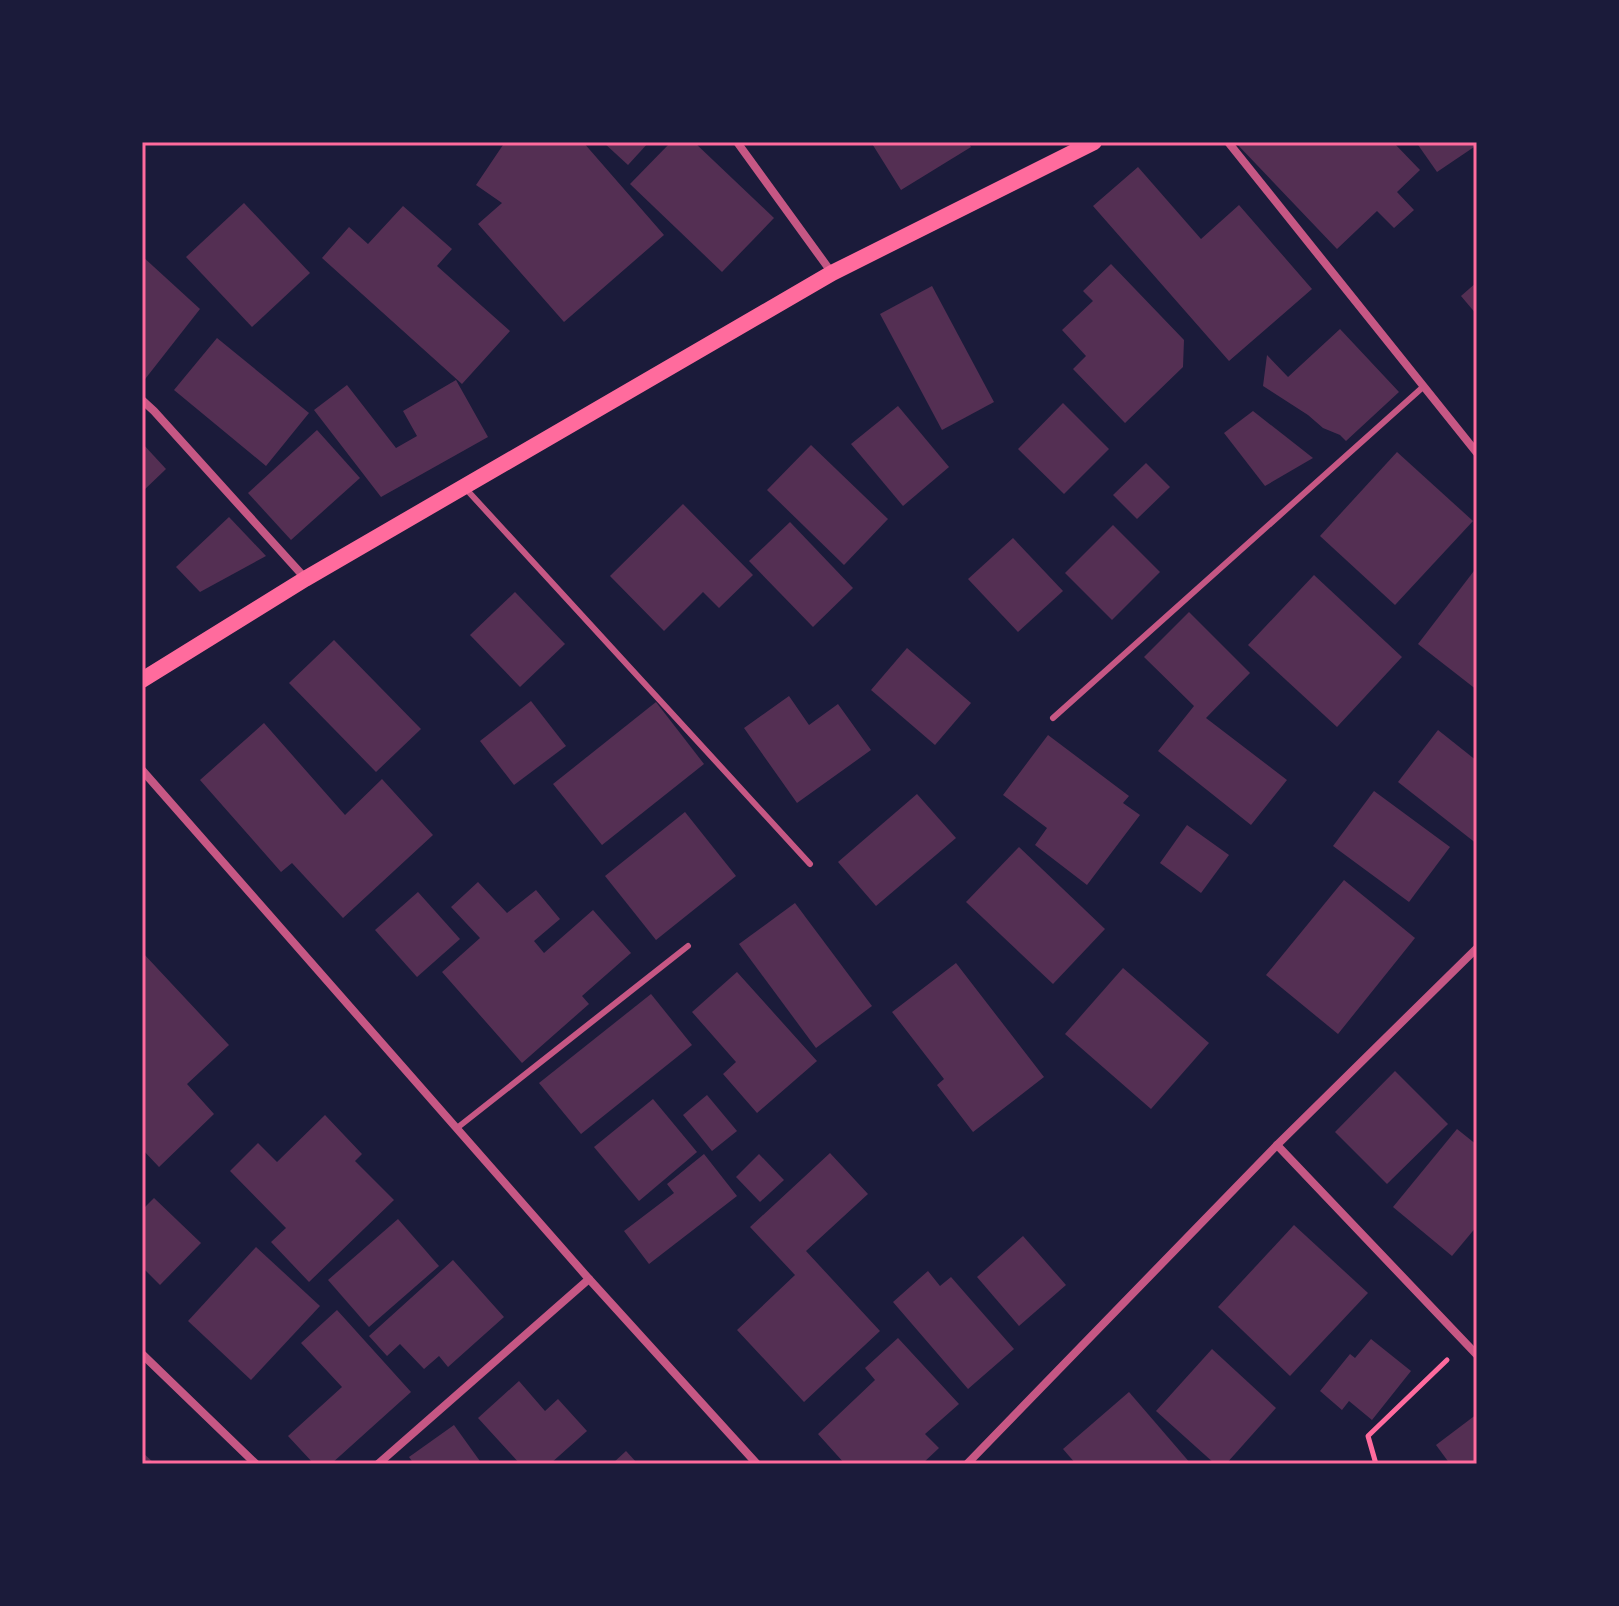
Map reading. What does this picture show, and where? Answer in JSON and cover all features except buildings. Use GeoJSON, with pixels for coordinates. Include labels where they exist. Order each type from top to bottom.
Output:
{"type":"FeatureCollection","features":[{"type":"Feature","properties":{"kind":"main road"},"geometry":{"type":"LineString","coordinates":[[142,680],[305,579],[832,273],[1094,142]]}},
{"type":"Feature","properties":{"kind":"street"},"geometry":{"type":"LineString","coordinates":[[737,142],[832,273]]}},
{"type":"Feature","properties":{"kind":"street"},"geometry":{"type":"LineString","coordinates":[[1228,142],[1477,453]]}},
{"type":"Feature","properties":{"kind":"street"},"geometry":{"type":"LineString","coordinates":[[142,400],[305,579]]}},
{"type":"Feature","properties":{"kind":"street"},"geometry":{"type":"LineString","coordinates":[[142,770],[589,1279],[757,1464]]}},
{"type":"Feature","properties":{"kind":"street"},"geometry":{"type":"LineString","coordinates":[[967,1464],[1277,1145],[1477,948]]}},
{"type":"Feature","properties":{"kind":"street"},"geometry":{"type":"LineString","coordinates":[[1277,1145],[1477,1355]]}},
{"type":"Feature","properties":{"kind":"street"},"geometry":{"type":"LineString","coordinates":[[378,1464],[589,1279]]}},
{"type":"Feature","properties":{"kind":"street"},"geometry":{"type":"LineString","coordinates":[[142,1354],[256,1464]]}},
{"type":"Feature","properties":{"kind":"lane"},"geometry":{"type":"LineString","coordinates":[[1053,718],[1423,387]]}},
{"type":"Feature","properties":{"kind":"lane"},"geometry":{"type":"LineString","coordinates":[[464,487],[810,864]]}},
{"type":"Feature","properties":{"kind":"lane"},"geometry":{"type":"LineString","coordinates":[[457,1128],[688,946]]}},
{"type":"Feature","properties":{"kind":"path"},"geometry":{"type":"LineString","coordinates":[[1376,1464],[1368,1436],[1465,1342]]}}]}
